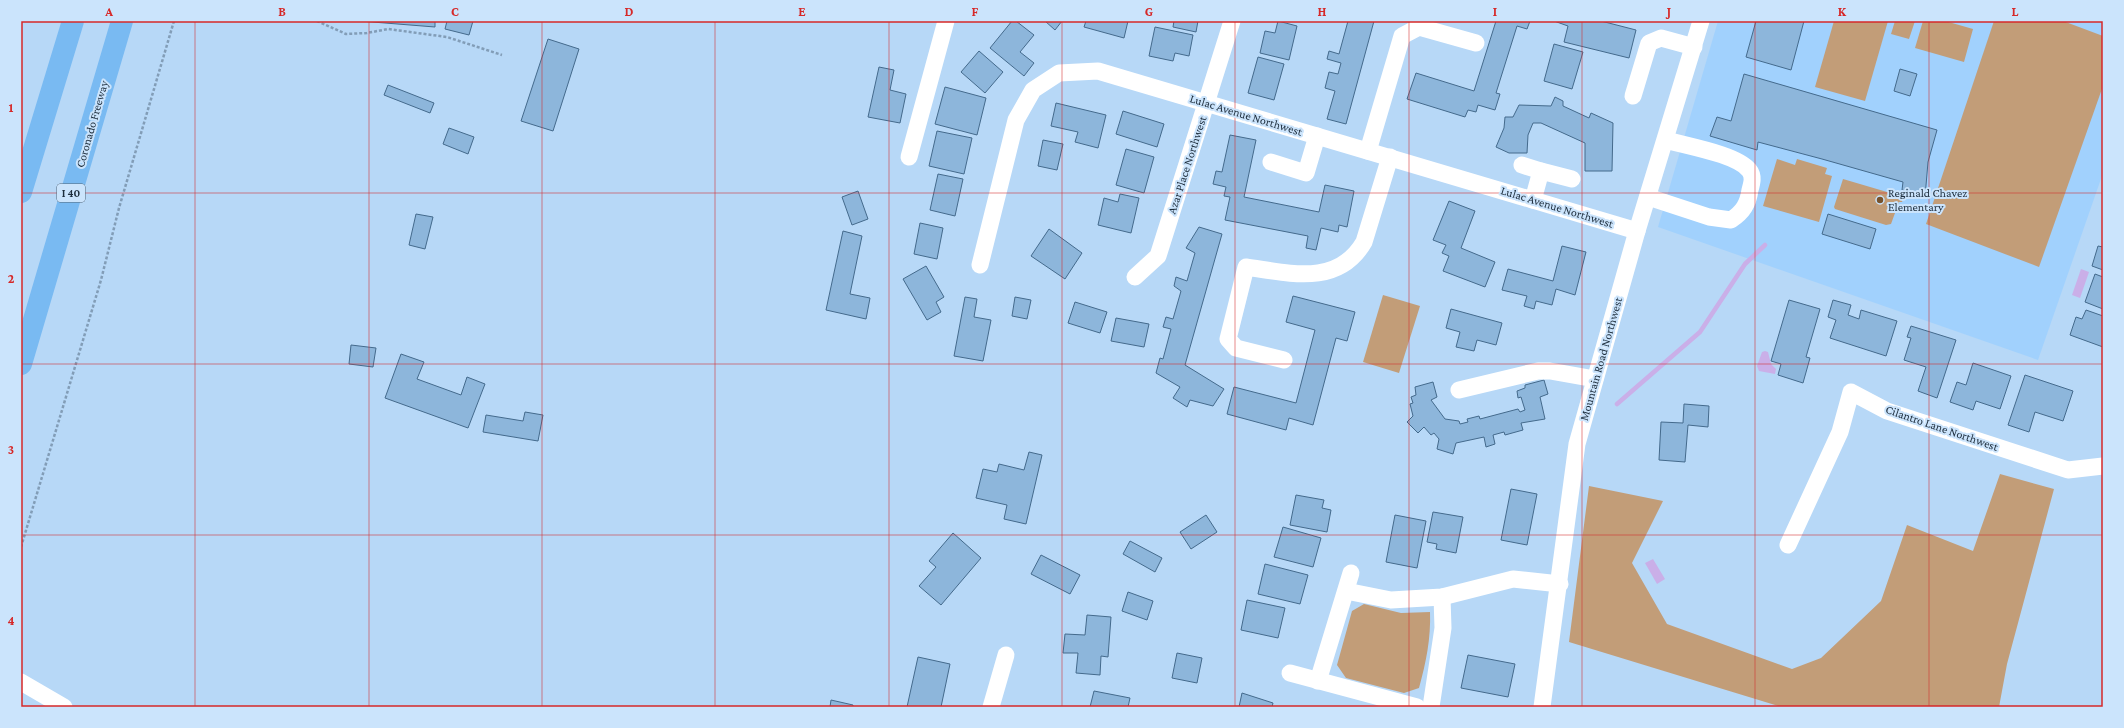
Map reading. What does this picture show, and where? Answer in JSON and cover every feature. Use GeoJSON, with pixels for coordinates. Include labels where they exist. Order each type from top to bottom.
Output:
{"type":"FeatureCollection","features":[{"type":"Feature","properties":{"kind":"highway"},"geometry":{"type":"LineString","coordinates":[[21,192],[73,21]]}},
{"type":"Feature","properties":{"kind":"highway","name":"Coronado Freeway"},"geometry":{"type":"LineString","coordinates":[[21,364],[122,21]]}},
{"type":"Feature","properties":{"kind":"street"},"geometry":{"type":"LineString","coordinates":[[909,157],[946,21]]}},
{"type":"Feature","properties":{"kind":"street","name":"Azar Place Northwest"},"geometry":{"type":"LineString","coordinates":[[1134,278],[1158,256],[1232,21]]}},
{"type":"Feature","properties":{"kind":"street","name":"Mountain Road Northwest"},"geometry":{"type":"LineString","coordinates":[[1542,707],[1560,584],[1577,444],[1637,231],[1666,140],[1701,21]]}},
{"type":"Feature","properties":{"kind":"street"},"geometry":{"type":"LineString","coordinates":[[1368,151],[1402,36],[1419,27],[1476,43]]}},
{"type":"Feature","properties":{"kind":"street"},"geometry":{"type":"LineString","coordinates":[[1633,96],[1649,43],[1661,38],[1694,47]]}},
{"type":"Feature","properties":{"kind":"street","name":"Lulac Avenue Northwest"},"geometry":{"type":"LineString","coordinates":[[980,265],[1016,120],[1033,90],[1059,73],[1098,71],[1637,231]]}},
{"type":"Feature","properties":{"kind":"street"},"geometry":{"type":"LineString","coordinates":[[1271,162],[1306,173],[1317,136]]}},
{"type":"Feature","properties":{"kind":"street"},"geometry":{"type":"LineString","coordinates":[[1648,197],[1709,217],[1732,220],[1742,213],[1750,195],[1753,178],[1749,169],[1733,159],[1666,140]]}},
{"type":"Feature","properties":{"kind":"street"},"geometry":{"type":"LineString","coordinates":[[1284,360],[1236,348],[1228,339],[1246,267],[1314,274],[1328,272],[1349,260],[1358,252],[1364,242],[1390,157]]}},
{"type":"Feature","properties":{"kind":"street"},"geometry":{"type":"LineString","coordinates":[[1522,165],[1572,179]]}},
{"type":"Feature","properties":{"kind":"street"},"geometry":{"type":"LineString","coordinates":[[1533,200],[1541,171]]}},
{"type":"Feature","properties":{"kind":"street"},"geometry":{"type":"LineString","coordinates":[[1458,390],[1538,371],[1550,370],[1595,379]]}},
{"type":"Feature","properties":{"kind":"street","name":"Cilantro Lane Northwest"},"geometry":{"type":"LineString","coordinates":[[1788,545],[1840,432],[1851,392],[1887,411],[2068,470],[2103,466]]}},
{"type":"Feature","properties":{"kind":"street"},"geometry":{"type":"LineString","coordinates":[[1318,681],[1351,573]]}},
{"type":"Feature","properties":{"kind":"street"},"geometry":{"type":"LineString","coordinates":[[1346,590],[1391,600],[1442,597],[1513,579],[1560,584]]}},
{"type":"Feature","properties":{"kind":"street"},"geometry":{"type":"LineString","coordinates":[[1431,707],[1443,628],[1442,597]]}},
{"type":"Feature","properties":{"kind":"street"},"geometry":{"type":"LineString","coordinates":[[992,707],[1006,655]]}},
{"type":"Feature","properties":{"kind":"street"},"geometry":{"type":"LineString","coordinates":[[1290,673],[1417,707]]}},
{"type":"Feature","properties":{"kind":"street"},"geometry":{"type":"LineString","coordinates":[[23,687],[64,707]]}},
{"type":"Feature","properties":{"kind":"path"},"geometry":{"type":"LineString","coordinates":[[21,547],[101,280],[119,208],[174,21]]}},
{"type":"Feature","properties":{"kind":"path"},"geometry":{"type":"LineString","coordinates":[[317,21],[346,34],[388,29],[447,37],[502,55]]}},
{"type":"Feature","properties":{"kind":"shaded area","name":"Reginald Chavez Elementary"},"geometry":{"type":"Polygon","coordinates":[[[1718,21],[2103,21],[2103,173],[2038,360],[1658,227],[1718,21]]]}},
{"type":"Feature","properties":{"kind":"shaded area"},"geometry":{"type":"Polygon","coordinates":[[[1834,21],[1888,21],[1865,101],[1815,87],[1834,21]]]}},
{"type":"Feature","properties":{"kind":"shaded area"},"geometry":{"type":"Polygon","coordinates":[[[1895,21],[1915,21],[1909,39],[1891,34],[1895,21]]]}},
{"type":"Feature","properties":{"kind":"shaded area"},"geometry":{"type":"Polygon","coordinates":[[[1923,21],[1945,21],[1973,29],[1964,62],[1915,48],[1923,21]]]}},
{"type":"Feature","properties":{"kind":"shaded area"},"geometry":{"type":"Polygon","coordinates":[[[1994,21],[2063,21],[2103,36],[2103,86],[2039,267],[1926,224],[1994,21]]]}},
{"type":"Feature","properties":{"kind":"shaded area"},"geometry":{"type":"Polygon","coordinates":[[[1777,159],[1795,165],[1797,159],[1827,168],[1825,174],[1832,176],[1819,222],[1763,206],[1777,159]]]}},
{"type":"Feature","properties":{"kind":"shaded area"},"geometry":{"type":"Polygon","coordinates":[[[1843,179],[1904,197],[1902,202],[1899,202],[1891,224],[1886,225],[1835,209],[1834,207],[1843,179]]]}},
{"type":"Feature","properties":{"kind":"shaded area"},"geometry":{"type":"Polygon","coordinates":[[[2081,269],[2089,272],[2080,298],[2072,295],[2081,269]]]}},
{"type":"Feature","properties":{"kind":"shaded area"},"geometry":{"type":"Polygon","coordinates":[[[1383,295],[1420,306],[1399,373],[1363,362],[1383,295]]]}},
{"type":"Feature","properties":{"kind":"shaded area"},"geometry":{"type":"Polygon","coordinates":[[[1762,352],[1768,352],[1771,364],[1776,369],[1775,374],[1759,371],[1757,366],[1762,352]]]}},
{"type":"Feature","properties":{"kind":"shaded area"},"geometry":{"type":"Polygon","coordinates":[[[2000,474],[2054,489],[2007,664],[1999,707],[1782,707],[1569,642],[1589,486],[1663,501],[1632,563],[1667,624],[1792,669],[1821,658],[1881,601],[1907,525],[1973,551],[2000,474]]]}},
{"type":"Feature","properties":{"kind":"shaded area"},"geometry":{"type":"Polygon","coordinates":[[[1653,559],[1665,579],[1657,584],[1645,563],[1653,559]]]}},
{"type":"Feature","properties":{"kind":"shaded area"},"geometry":{"type":"Polygon","coordinates":[[[1364,604],[1401,613],[1430,612],[1428,650],[1419,688],[1404,693],[1346,678],[1337,665],[1352,611],[1364,604]]]}},
{"type":"Feature","properties":{"kind":"building"},"geometry":{"type":"Polygon","coordinates":[[[360,21],[435,21],[435,27],[360,21]]]}},
{"type":"Feature","properties":{"kind":"building"},"geometry":{"type":"Polygon","coordinates":[[[447,21],[473,21],[469,35],[445,29],[447,21]]]}},
{"type":"Feature","properties":{"kind":"building"},"geometry":{"type":"Polygon","coordinates":[[[1012,21],[1016,21],[1034,35],[1020,52],[1034,63],[1024,76],[990,48],[1012,21]]]}},
{"type":"Feature","properties":{"kind":"building"},"geometry":{"type":"Polygon","coordinates":[[[1045,21],[1062,21],[1055,30],[1045,21]]]}},
{"type":"Feature","properties":{"kind":"building"},"geometry":{"type":"Polygon","coordinates":[[[1086,21],[1128,21],[1124,38],[1084,27],[1086,21]]]}},
{"type":"Feature","properties":{"kind":"building"},"geometry":{"type":"Polygon","coordinates":[[[1174,21],[1198,21],[1196,32],[1173,27],[1174,21]]]}},
{"type":"Feature","properties":{"kind":"building"},"geometry":{"type":"Polygon","coordinates":[[[1278,21],[1297,26],[1289,60],[1260,53],[1265,31],[1275,33],[1278,21]]]}},
{"type":"Feature","properties":{"kind":"building"},"geometry":{"type":"Polygon","coordinates":[[[1348,21],[1374,21],[1346,124],[1327,119],[1335,91],[1325,88],[1329,72],[1338,74],[1341,63],[1327,59],[1329,51],[1339,54],[1348,21]]]}},
{"type":"Feature","properties":{"kind":"building"},"geometry":{"type":"Polygon","coordinates":[[[1496,21],[1530,21],[1527,29],[1517,26],[1496,93],[1500,94],[1495,110],[1478,105],[1476,112],[1468,110],[1465,117],[1407,99],[1416,73],[1474,91],[1496,21]]]}},
{"type":"Feature","properties":{"kind":"building"},"geometry":{"type":"Polygon","coordinates":[[[1554,21],[1601,21],[1636,30],[1629,58],[1564,42],[1568,26],[1554,21]]]}},
{"type":"Feature","properties":{"kind":"building"},"geometry":{"type":"Polygon","coordinates":[[[1756,21],[1804,21],[1791,70],[1746,57],[1756,21]]]}},
{"type":"Feature","properties":{"kind":"building"},"geometry":{"type":"Polygon","coordinates":[[[1155,27],[1193,35],[1189,56],[1175,53],[1173,61],[1149,56],[1155,27]]]}},
{"type":"Feature","properties":{"kind":"building"},"geometry":{"type":"Polygon","coordinates":[[[548,39],[579,49],[553,131],[521,121],[548,39]]]}},
{"type":"Feature","properties":{"kind":"building"},"geometry":{"type":"Polygon","coordinates":[[[1554,44],[1583,52],[1572,89],[1544,81],[1554,44]]]}},
{"type":"Feature","properties":{"kind":"building"},"geometry":{"type":"Polygon","coordinates":[[[979,51],[1003,72],[985,93],[961,72],[979,51]]]}},
{"type":"Feature","properties":{"kind":"building"},"geometry":{"type":"Polygon","coordinates":[[[1258,57],[1284,64],[1274,100],[1248,93],[1258,57]]]}},
{"type":"Feature","properties":{"kind":"building"},"geometry":{"type":"Polygon","coordinates":[[[879,67],[894,70],[890,90],[906,94],[900,123],[868,117],[879,67]]]}},
{"type":"Feature","properties":{"kind":"building"},"geometry":{"type":"Polygon","coordinates":[[[1900,69],[1917,74],[1910,96],[1894,91],[1900,69]]]}},
{"type":"Feature","properties":{"kind":"building"},"geometry":{"type":"Polygon","coordinates":[[[1744,74],[1937,130],[1928,162],[1925,197],[1902,190],[1903,182],[1822,159],[1758,142],[1757,150],[1710,136],[1717,117],[1731,121],[1744,74]]]}},
{"type":"Feature","properties":{"kind":"building"},"geometry":{"type":"Polygon","coordinates":[[[388,85],[434,103],[430,113],[384,95],[388,85]]]}},
{"type":"Feature","properties":{"kind":"building"},"geometry":{"type":"Polygon","coordinates":[[[945,87],[986,98],[977,135],[935,124],[945,87]]]}},
{"type":"Feature","properties":{"kind":"building"},"geometry":{"type":"Polygon","coordinates":[[[1555,97],[1563,101],[1563,106],[1589,118],[1591,113],[1613,123],[1612,171],[1585,171],[1585,143],[1541,123],[1533,123],[1528,135],[1527,153],[1509,153],[1496,147],[1504,128],[1505,117],[1513,117],[1519,105],[1551,106],[1555,97]]]}},
{"type":"Feature","properties":{"kind":"building"},"geometry":{"type":"Polygon","coordinates":[[[1056,103],[1106,115],[1098,148],[1075,142],[1078,132],[1051,126],[1056,103]]]}},
{"type":"Feature","properties":{"kind":"building"},"geometry":{"type":"Polygon","coordinates":[[[1123,111],[1164,124],[1157,147],[1116,134],[1123,111]]]}},
{"type":"Feature","properties":{"kind":"building"},"geometry":{"type":"Polygon","coordinates":[[[449,128],[474,137],[468,154],[443,144],[449,128]]]}},
{"type":"Feature","properties":{"kind":"building"},"geometry":{"type":"Polygon","coordinates":[[[937,131],[972,138],[964,174],[929,166],[937,131]]]}},
{"type":"Feature","properties":{"kind":"building"},"geometry":{"type":"Polygon","coordinates":[[[1230,135],[1256,140],[1244,197],[1319,212],[1325,185],[1354,191],[1347,227],[1339,225],[1338,232],[1321,228],[1316,250],[1306,248],[1308,236],[1225,220],[1230,197],[1224,196],[1226,187],[1213,184],[1216,171],[1222,172],[1230,135]]]}},
{"type":"Feature","properties":{"kind":"building"},"geometry":{"type":"Polygon","coordinates":[[[1043,140],[1063,144],[1057,170],[1038,166],[1043,140]]]}},
{"type":"Feature","properties":{"kind":"building"},"geometry":{"type":"Polygon","coordinates":[[[1126,149],[1154,157],[1144,193],[1116,185],[1126,149]]]}},
{"type":"Feature","properties":{"kind":"building"},"geometry":{"type":"Polygon","coordinates":[[[938,174],[963,179],[955,216],[930,210],[938,174]]]}},
{"type":"Feature","properties":{"kind":"building"},"geometry":{"type":"Polygon","coordinates":[[[858,191],[868,219],[852,225],[842,197],[858,191]]]}},
{"type":"Feature","properties":{"kind":"building"},"geometry":{"type":"Polygon","coordinates":[[[1120,194],[1139,198],[1131,233],[1098,225],[1104,198],[1118,202],[1120,194]]]}},
{"type":"Feature","properties":{"kind":"building"},"geometry":{"type":"Polygon","coordinates":[[[1449,201],[1475,211],[1461,248],[1495,262],[1485,287],[1443,271],[1449,256],[1442,253],[1446,245],[1433,240],[1449,201]]]}},
{"type":"Feature","properties":{"kind":"building"},"geometry":{"type":"Polygon","coordinates":[[[416,214],[433,217],[425,249],[409,245],[416,214]]]}},
{"type":"Feature","properties":{"kind":"building"},"geometry":{"type":"Polygon","coordinates":[[[1828,214],[1876,229],[1870,249],[1822,234],[1828,214]]]}},
{"type":"Feature","properties":{"kind":"building"},"geometry":{"type":"Polygon","coordinates":[[[920,223],[943,228],[937,259],[914,254],[920,223]]]}},
{"type":"Feature","properties":{"kind":"building"},"geometry":{"type":"Polygon","coordinates":[[[1199,227],[1222,234],[1185,365],[1224,389],[1213,406],[1190,400],[1187,407],[1173,398],[1180,387],[1156,373],[1160,358],[1163,359],[1171,329],[1163,327],[1166,317],[1173,319],[1181,291],[1174,286],[1176,277],[1187,281],[1195,253],[1186,248],[1199,227]]]}},
{"type":"Feature","properties":{"kind":"building"},"geometry":{"type":"Polygon","coordinates":[[[1049,229],[1082,253],[1065,279],[1031,256],[1049,229]]]}},
{"type":"Feature","properties":{"kind":"building"},"geometry":{"type":"Polygon","coordinates":[[[843,231],[862,236],[850,294],[870,298],[866,319],[826,310],[843,231]]]}},
{"type":"Feature","properties":{"kind":"building"},"geometry":{"type":"Polygon","coordinates":[[[1562,246],[1586,252],[1575,295],[1556,289],[1552,305],[1536,301],[1534,309],[1524,306],[1527,296],[1502,290],[1508,269],[1553,281],[1562,246]]]}},
{"type":"Feature","properties":{"kind":"building"},"geometry":{"type":"Polygon","coordinates":[[[2098,246],[2103,247],[2103,270],[2092,266],[2098,246]]]}},
{"type":"Feature","properties":{"kind":"building"},"geometry":{"type":"Polygon","coordinates":[[[926,266],[944,297],[936,302],[941,312],[927,320],[903,279],[926,266]]]}},
{"type":"Feature","properties":{"kind":"building"},"geometry":{"type":"Polygon","coordinates":[[[2095,274],[2103,277],[2103,309],[2085,302],[2095,274]]]}},
{"type":"Feature","properties":{"kind":"building"},"geometry":{"type":"Polygon","coordinates":[[[1293,296],[1355,312],[1347,341],[1336,338],[1313,425],[1289,418],[1286,430],[1227,414],[1234,387],[1296,403],[1315,330],[1286,322],[1293,296]]]}},
{"type":"Feature","properties":{"kind":"building"},"geometry":{"type":"Polygon","coordinates":[[[965,297],[977,299],[974,317],[991,320],[983,361],[954,356],[965,297]]]}},
{"type":"Feature","properties":{"kind":"building"},"geometry":{"type":"Polygon","coordinates":[[[1015,297],[1031,300],[1027,319],[1012,316],[1015,297]]]}},
{"type":"Feature","properties":{"kind":"building"},"geometry":{"type":"Polygon","coordinates":[[[1789,300],[1820,309],[1806,357],[1810,358],[1803,383],[1778,375],[1781,364],[1771,361],[1789,300]]]}},
{"type":"Feature","properties":{"kind":"building"},"geometry":{"type":"Polygon","coordinates":[[[1833,300],[1851,305],[1848,315],[1859,319],[1861,310],[1897,321],[1886,356],[1830,338],[1836,320],[1828,317],[1833,300]]]}},
{"type":"Feature","properties":{"kind":"building"},"geometry":{"type":"Polygon","coordinates":[[[1075,302],[1107,312],[1100,333],[1068,323],[1075,302]]]}},
{"type":"Feature","properties":{"kind":"building"},"geometry":{"type":"Polygon","coordinates":[[[1451,309],[1502,323],[1496,345],[1477,340],[1474,351],[1456,347],[1460,332],[1446,328],[1451,309]]]}},
{"type":"Feature","properties":{"kind":"building"},"geometry":{"type":"Polygon","coordinates":[[[2086,310],[2103,316],[2103,347],[2070,335],[2076,317],[2082,319],[2086,310]]]}},
{"type":"Feature","properties":{"kind":"building"},"geometry":{"type":"Polygon","coordinates":[[[1116,318],[1149,324],[1144,347],[1111,341],[1116,318]]]}},
{"type":"Feature","properties":{"kind":"building"},"geometry":{"type":"Polygon","coordinates":[[[1911,326],[1956,340],[1937,398],[1918,391],[1926,367],[1904,360],[1911,338],[1907,337],[1911,326]]]}},
{"type":"Feature","properties":{"kind":"building"},"geometry":{"type":"Polygon","coordinates":[[[351,345],[376,348],[373,367],[349,364],[351,345]]]}},
{"type":"Feature","properties":{"kind":"building"},"geometry":{"type":"Polygon","coordinates":[[[401,354],[424,362],[417,379],[461,395],[467,377],[485,384],[468,428],[385,398],[401,354]]]}},
{"type":"Feature","properties":{"kind":"building"},"geometry":{"type":"Polygon","coordinates":[[[1973,363],[2011,376],[2000,409],[1976,401],[1973,410],[1950,402],[1957,382],[1966,385],[1973,363]]]}},
{"type":"Feature","properties":{"kind":"building"},"geometry":{"type":"Polygon","coordinates":[[[2025,375],[2073,391],[2063,421],[2035,412],[2029,432],[2008,425],[2025,375]]]}},
{"type":"Feature","properties":{"kind":"building"},"geometry":{"type":"Polygon","coordinates":[[[1544,380],[1548,394],[1540,397],[1545,419],[1521,423],[1523,430],[1505,435],[1504,432],[1493,435],[1495,444],[1486,447],[1484,437],[1456,443],[1453,454],[1437,449],[1439,439],[1434,433],[1431,435],[1424,427],[1418,433],[1407,422],[1413,416],[1410,404],[1413,403],[1411,397],[1416,395],[1415,387],[1433,382],[1437,397],[1431,400],[1445,419],[1459,421],[1460,424],[1468,422],[1467,419],[1479,416],[1480,419],[1518,409],[1520,412],[1525,410],[1521,397],[1518,398],[1517,391],[1525,388],[1525,385],[1544,380]]]}},
{"type":"Feature","properties":{"kind":"building"},"geometry":{"type":"Polygon","coordinates":[[[1684,404],[1709,406],[1708,427],[1688,425],[1685,462],[1659,460],[1661,422],[1683,423],[1684,404]]]}},
{"type":"Feature","properties":{"kind":"building"},"geometry":{"type":"Polygon","coordinates":[[[525,412],[543,415],[538,441],[483,432],[486,415],[523,421],[525,412]]]}},
{"type":"Feature","properties":{"kind":"building"},"geometry":{"type":"Polygon","coordinates":[[[1029,452],[1042,455],[1026,524],[1004,519],[1007,505],[976,498],[983,469],[997,472],[999,464],[1024,470],[1029,452]]]}},
{"type":"Feature","properties":{"kind":"building"},"geometry":{"type":"Polygon","coordinates":[[[1511,489],[1537,494],[1527,545],[1501,540],[1511,489]]]}},
{"type":"Feature","properties":{"kind":"building"},"geometry":{"type":"Polygon","coordinates":[[[1296,495],[1324,500],[1322,508],[1331,510],[1327,532],[1290,525],[1296,495]]]}},
{"type":"Feature","properties":{"kind":"building"},"geometry":{"type":"Polygon","coordinates":[[[1433,512],[1463,517],[1456,553],[1436,549],[1437,544],[1427,542],[1433,512]]]}},
{"type":"Feature","properties":{"kind":"building"},"geometry":{"type":"Polygon","coordinates":[[[1206,515],[1217,532],[1191,549],[1180,532],[1206,515]]]}},
{"type":"Feature","properties":{"kind":"building"},"geometry":{"type":"Polygon","coordinates":[[[1395,515],[1426,521],[1417,568],[1386,562],[1395,515]]]}},
{"type":"Feature","properties":{"kind":"building"},"geometry":{"type":"Polygon","coordinates":[[[1283,527],[1321,538],[1313,567],[1274,557],[1283,527]]]}},
{"type":"Feature","properties":{"kind":"building"},"geometry":{"type":"Polygon","coordinates":[[[953,533],[981,558],[941,605],[919,586],[936,567],[929,561],[953,533]]]}},
{"type":"Feature","properties":{"kind":"building"},"geometry":{"type":"Polygon","coordinates":[[[1130,541],[1162,558],[1155,572],[1123,554],[1130,541]]]}},
{"type":"Feature","properties":{"kind":"building"},"geometry":{"type":"Polygon","coordinates":[[[1041,555],[1080,575],[1070,594],[1031,574],[1041,555]]]}},
{"type":"Feature","properties":{"kind":"building"},"geometry":{"type":"Polygon","coordinates":[[[1265,564],[1308,575],[1300,604],[1258,594],[1265,564]]]}},
{"type":"Feature","properties":{"kind":"building"},"geometry":{"type":"Polygon","coordinates":[[[1128,592],[1153,601],[1147,620],[1122,611],[1128,592]]]}},
{"type":"Feature","properties":{"kind":"building"},"geometry":{"type":"Polygon","coordinates":[[[1247,600],[1285,608],[1278,638],[1241,630],[1247,600]]]}},
{"type":"Feature","properties":{"kind":"building"},"geometry":{"type":"Polygon","coordinates":[[[1087,615],[1111,617],[1108,657],[1101,656],[1100,675],[1076,673],[1078,653],[1063,653],[1065,634],[1085,635],[1087,615]]]}},
{"type":"Feature","properties":{"kind":"building"},"geometry":{"type":"Polygon","coordinates":[[[1177,653],[1202,658],[1197,683],[1172,678],[1177,653]]]}},
{"type":"Feature","properties":{"kind":"building"},"geometry":{"type":"Polygon","coordinates":[[[1468,655],[1515,664],[1508,697],[1461,688],[1468,655]]]}},
{"type":"Feature","properties":{"kind":"building"},"geometry":{"type":"Polygon","coordinates":[[[918,657],[950,664],[941,707],[907,707],[918,657]]]}},
{"type":"Feature","properties":{"kind":"building"},"geometry":{"type":"Polygon","coordinates":[[[1094,691],[1130,698],[1128,707],[1090,707],[1094,691]]]}},
{"type":"Feature","properties":{"kind":"building"},"geometry":{"type":"Polygon","coordinates":[[[1242,693],[1273,703],[1272,707],[1239,707],[1242,693]]]}},
{"type":"Feature","properties":{"kind":"building"},"geometry":{"type":"Polygon","coordinates":[[[831,700],[853,705],[853,707],[830,707],[831,700]]]}},
{"type":"Feature","properties":{"kind":"waterway"},"geometry":{"type":"LineString","coordinates":[[1617,404],[1700,332],[1745,264],[1765,245]]}},
{"type":"Feature","properties":{"kind":"place","name":"Reginald Chavez Elementary"},"geometry":{"type":"Point","coordinates":[1880,200]}}]}
